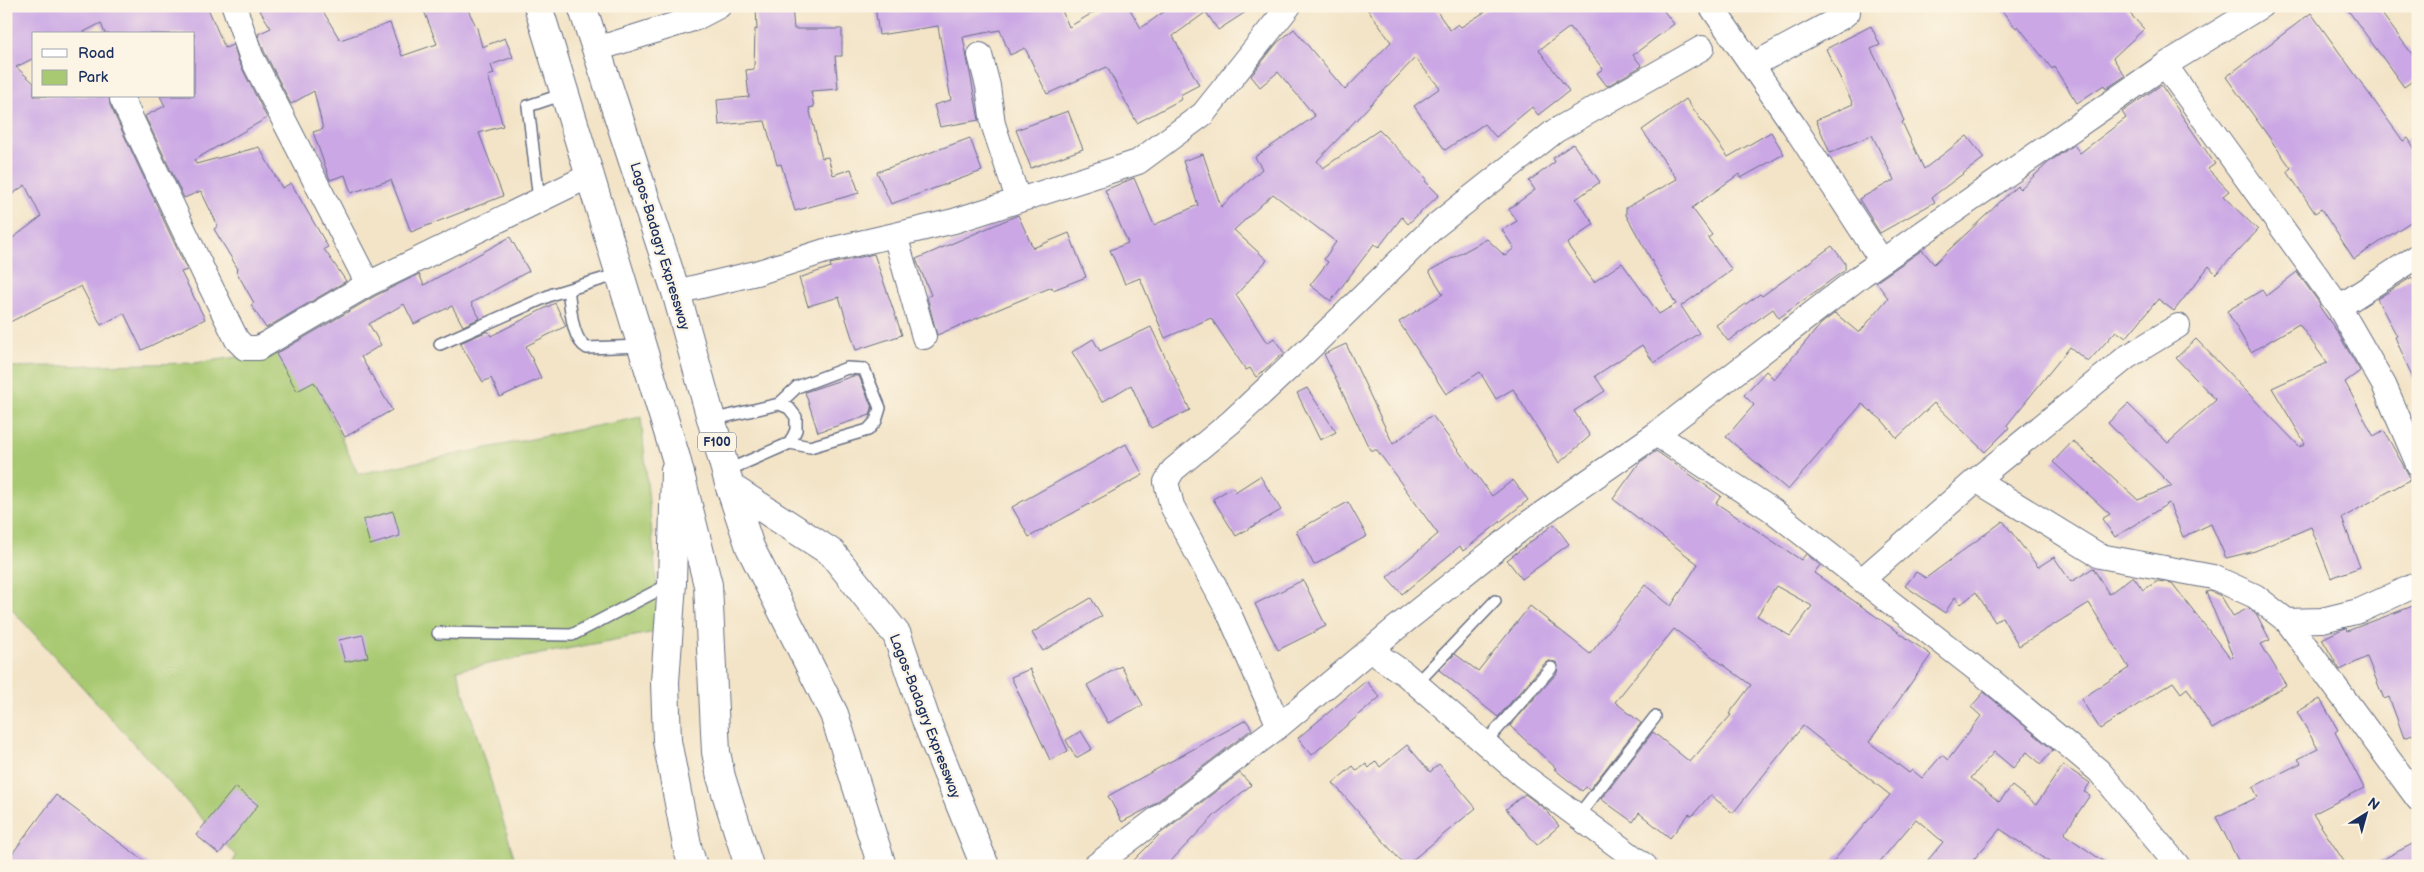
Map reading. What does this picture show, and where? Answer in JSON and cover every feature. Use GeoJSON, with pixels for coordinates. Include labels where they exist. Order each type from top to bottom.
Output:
{"type":"FeatureCollection","features":[{"type":"Feature","properties":{"kind":"main road"},"geometry":{"type":"LineString","coordinates":[[538,6],[676,458],[708,585],[716,752],[721,778],[749,866]]}},
{"type":"Feature","properties":{"kind":"main road","name":"Lagos-Badagry Expressway"},"geometry":{"type":"LineString","coordinates":[[582,6],[676,292],[728,479],[750,546],[834,714],[882,866]]}},
{"type":"Feature","properties":{"kind":"main road"},"geometry":{"type":"LineString","coordinates":[[676,458],[672,583],[665,682],[667,741],[688,850],[693,866]]}},
{"type":"Feature","properties":{"kind":"main road","name":"Lagos-Badagry Expressway"},"geometry":{"type":"LineString","coordinates":[[728,479],[832,553],[897,635],[930,732],[985,866]]}},
{"type":"Feature","properties":{"kind":"street"},"geometry":{"type":"LineString","coordinates":[[234,6],[250,56],[368,284]]}},
{"type":"Feature","properties":{"kind":"street"},"geometry":{"type":"LineString","coordinates":[[597,49],[696,18],[719,6]]}},
{"type":"Feature","properties":{"kind":"street"},"geometry":{"type":"LineString","coordinates":[[676,292],[756,273],[824,250],[954,221],[1018,198],[1138,162],[1203,114],[1289,6]]}},
{"type":"Feature","properties":{"kind":"street"},"geometry":{"type":"LineString","coordinates":[[1711,6],[1753,65],[1882,261]]}},
{"type":"Feature","properties":{"kind":"street"},"geometry":{"type":"LineString","coordinates":[[1753,65],[1842,17],[1848,12],[1848,6]]}},
{"type":"Feature","properties":{"kind":"street"},"geometry":{"type":"LineString","coordinates":[[1095,866],[1279,726],[1527,524],[1656,434],[1882,261],[2165,65],[2261,6]]}},
{"type":"Feature","properties":{"kind":"street"},"geometry":{"type":"LineString","coordinates":[[1279,726],[1228,611],[1172,506],[1166,482],[1174,470],[1231,422],[1434,227],[1555,131],[1702,48]]}},
{"type":"Feature","properties":{"kind":"street"},"geometry":{"type":"LineString","coordinates":[[980,55],[988,86],[994,124],[1018,198]]}},
{"type":"Feature","properties":{"kind":"street"},"geometry":{"type":"LineString","coordinates":[[2165,65],[2339,307],[2384,385],[2418,464]]}},
{"type":"Feature","properties":{"kind":"street"},"geometry":{"type":"LineString","coordinates":[[122,99],[205,276],[237,340],[245,348],[259,348],[368,284],[589,176]]}},
{"type":"Feature","properties":{"kind":"street"},"geometry":{"type":"LineString","coordinates":[[895,235],[924,337]]}},
{"type":"Feature","properties":{"kind":"street"},"geometry":{"type":"LineString","coordinates":[[2339,307],[2418,256]]}},
{"type":"Feature","properties":{"kind":"street"},"geometry":{"type":"LineString","coordinates":[[1863,579],[1976,480],[2127,357],[2178,326]]}},
{"type":"Feature","properties":{"kind":"street"},"geometry":{"type":"LineString","coordinates":[[1656,434],[1772,510],[1863,579],[1994,683],[2099,771],[2178,866]]}},
{"type":"Feature","properties":{"kind":"street"},"geometry":{"type":"LineString","coordinates":[[1976,480],[2100,556],[2213,577],[2255,596],[2287,621],[2418,799]]}},
{"type":"Feature","properties":{"kind":"street"},"geometry":{"type":"LineString","coordinates":[[2287,621],[2322,620],[2359,611],[2418,584]]}},
{"type":"Feature","properties":{"kind":"street"},"geometry":{"type":"LineString","coordinates":[[1370,650],[1416,684],[1522,775],[1645,866]]}},
{"type":"Feature","properties":{"kind":"lane"},"geometry":{"type":"LineString","coordinates":[[539,200],[527,112],[528,106],[564,94]]}},
{"type":"Feature","properties":{"kind":"lane"},"geometry":{"type":"LineString","coordinates":[[440,344],[568,290],[620,274]]}},
{"type":"Feature","properties":{"kind":"lane"},"geometry":{"type":"LineString","coordinates":[[568,290],[576,334],[581,345],[587,348],[642,346]]}},
{"type":"Feature","properties":{"kind":"lane"},"geometry":{"type":"LineString","coordinates":[[711,420],[779,404],[797,386],[847,368],[864,369],[880,408],[876,421],[868,430],[810,446],[790,443]]}},
{"type":"Feature","properties":{"kind":"lane"},"geometry":{"type":"LineString","coordinates":[[728,479],[790,443],[796,430],[796,417],[789,408],[779,404]]}},
{"type":"Feature","properties":{"kind":"lane"},"geometry":{"type":"LineString","coordinates":[[438,633],[572,635],[672,583]]}},
{"type":"Feature","properties":{"kind":"lane"},"geometry":{"type":"LineString","coordinates":[[1416,684],[1495,601]]}},
{"type":"Feature","properties":{"kind":"lane"},"geometry":{"type":"LineString","coordinates":[[1485,743],[1551,668]]}},
{"type":"Feature","properties":{"kind":"lane"},"geometry":{"type":"LineString","coordinates":[[1578,816],[1655,717]]}},
{"type":"Feature","properties":{"kind":"green space"},"geometry":{"type":"Polygon","coordinates":[[[300,348],[358,474],[641,417],[661,631],[457,670],[515,860],[519,866],[231,866],[236,856],[6,603],[6,367],[195,363],[300,348]]]}},
{"type":"Feature","properties":{"kind":"building"},"geometry":{"type":"Polygon","coordinates":[[[6,6],[207,6],[225,48],[233,45],[239,62],[267,118],[194,160],[196,164],[259,147],[282,188],[291,183],[328,247],[324,249],[346,281],[266,328],[251,305],[254,303],[236,271],[238,269],[214,229],[218,226],[201,191],[184,198],[145,116],[165,106],[161,98],[195,98],[195,32],[104,32],[101,23],[84,32],[32,32],[32,59],[16,67],[32,81],[32,98],[109,98],[110,105],[187,270],[181,272],[205,319],[142,350],[124,313],[101,325],[81,286],[6,324],[6,243],[41,217],[25,185],[6,199],[6,6]]]}},
{"type":"Feature","properties":{"kind":"building"},"geometry":{"type":"Polygon","coordinates":[[[257,6],[320,6],[340,40],[390,23],[402,56],[437,44],[422,6],[466,6],[477,28],[482,47],[505,38],[513,57],[491,65],[494,74],[488,76],[503,126],[479,133],[503,196],[411,232],[391,180],[351,193],[345,175],[330,180],[313,132],[323,129],[314,91],[291,104],[264,51],[258,34],[271,28],[257,6]]]}},
{"type":"Feature","properties":{"kind":"building"},"geometry":{"type":"Polygon","coordinates":[[[756,6],[792,6],[794,29],[842,29],[842,56],[835,56],[838,89],[811,91],[814,107],[809,108],[822,158],[828,157],[833,175],[851,169],[859,193],[795,211],[781,164],[777,165],[765,121],[719,125],[717,100],[749,97],[746,70],[754,69],[755,29],[757,30],[756,6]]]}},
{"type":"Feature","properties":{"kind":"building"},"geometry":{"type":"Polygon","coordinates":[[[875,6],[1060,6],[1069,27],[1104,6],[1128,6],[1141,28],[1172,6],[1255,6],[1218,30],[1206,12],[1173,36],[1199,85],[1180,95],[1182,99],[1137,123],[1107,67],[1047,94],[1025,48],[1010,55],[1000,30],[963,37],[979,120],[940,127],[934,105],[951,100],[938,26],[879,35],[875,6]]]}},
{"type":"Feature","properties":{"kind":"building"},"geometry":{"type":"Polygon","coordinates":[[[1365,6],[1433,6],[1450,30],[1458,24],[1461,27],[1494,6],[1660,6],[1674,24],[1633,55],[1642,66],[1607,86],[1597,73],[1603,69],[1570,27],[1539,50],[1569,91],[1538,115],[1532,107],[1496,137],[1484,124],[1445,150],[1414,106],[1440,88],[1415,58],[1317,161],[1323,168],[1379,130],[1427,179],[1425,181],[1439,195],[1408,224],[1402,217],[1379,247],[1374,244],[1331,301],[1310,285],[1328,262],[1324,259],[1336,242],[1273,194],[1234,230],[1267,260],[1236,295],[1267,343],[1274,338],[1284,353],[1256,377],[1250,368],[1246,370],[1211,318],[1165,338],[1140,278],[1125,284],[1110,250],[1128,243],[1105,190],[1134,178],[1154,225],[1198,205],[1183,161],[1203,154],[1221,207],[1262,169],[1255,157],[1315,116],[1278,72],[1260,87],[1251,76],[1277,43],[1294,29],[1345,90],[1391,42],[1365,6]]]}},
{"type":"Feature","properties":{"kind":"building"},"geometry":{"type":"Polygon","coordinates":[[[1998,6],[2123,6],[2144,29],[2113,58],[2125,76],[2106,89],[2104,85],[2077,103],[2054,67],[2052,69],[2018,26],[2016,28],[1998,6]]]}},
{"type":"Feature","properties":{"kind":"building"},"geometry":{"type":"Polygon","coordinates":[[[2345,6],[2376,6],[2418,62],[2418,77],[2404,87],[2345,6]]]}},
{"type":"Feature","properties":{"kind":"building"},"geometry":{"type":"Polygon","coordinates":[[[2311,13],[2403,141],[2408,138],[2418,154],[2418,217],[2354,259],[2321,209],[2315,213],[2287,171],[2291,168],[2226,77],[2311,13]]]}},
{"type":"Feature","properties":{"kind":"building"},"geometry":{"type":"Polygon","coordinates":[[[1871,26],[1880,45],[1871,49],[1887,81],[1904,121],[1902,122],[1924,169],[1967,136],[1984,158],[1932,197],[1935,202],[1880,233],[1859,199],[1894,180],[1872,135],[1830,153],[1816,120],[1853,104],[1826,49],[1871,26]]]}},
{"type":"Feature","properties":{"kind":"building"},"geometry":{"type":"Polygon","coordinates":[[[2161,85],[2215,164],[2208,169],[2229,191],[2223,196],[2258,230],[2216,274],[2209,266],[2174,311],[2158,299],[2126,338],[2116,331],[2088,362],[2070,347],[2007,425],[2009,428],[1985,452],[1934,403],[1897,438],[1882,420],[1862,404],[1788,490],[1726,437],[1754,405],[1744,395],[1766,371],[1774,379],[1821,324],[1835,313],[1859,333],[1888,298],[1876,282],[1922,250],[1934,264],[2017,186],[2020,189],[2049,162],[2074,145],[2080,153],[2126,118],[2122,112],[2161,85]]]}},
{"type":"Feature","properties":{"kind":"building"},"geometry":{"type":"Polygon","coordinates":[[[1686,99],[1728,157],[1771,132],[1784,154],[1741,178],[1739,174],[1692,208],[1712,235],[1708,238],[1732,270],[1681,306],[1699,333],[1654,363],[1642,345],[1595,376],[1605,391],[1574,411],[1590,436],[1559,463],[1513,389],[1496,399],[1480,372],[1446,394],[1399,322],[1443,294],[1429,271],[1487,239],[1505,256],[1514,248],[1502,230],[1517,221],[1509,209],[1535,190],[1529,181],[1555,162],[1553,158],[1573,144],[1600,182],[1576,199],[1594,224],[1567,244],[1594,282],[1622,263],[1659,314],[1676,304],[1626,215],[1626,208],[1677,179],[1642,130],[1686,99]]]}},
{"type":"Feature","properties":{"kind":"building"},"geometry":{"type":"Polygon","coordinates":[[[1068,111],[1083,149],[1031,168],[1016,130],[1068,111]]]}},
{"type":"Feature","properties":{"kind":"building"},"geometry":{"type":"Polygon","coordinates":[[[970,138],[982,171],[891,204],[877,172],[970,138]]]}},
{"type":"Feature","properties":{"kind":"building"},"geometry":{"type":"Polygon","coordinates":[[[1018,215],[1033,248],[1069,233],[1086,277],[1053,290],[1052,287],[937,335],[927,297],[931,295],[916,259],[1018,215]]]}},
{"type":"Feature","properties":{"kind":"building"},"geometry":{"type":"Polygon","coordinates":[[[510,237],[529,271],[471,303],[480,318],[463,326],[452,306],[414,324],[404,304],[369,324],[381,345],[361,357],[392,410],[345,437],[314,382],[297,391],[276,354],[375,296],[419,274],[424,285],[510,237]]]}},
{"type":"Feature","properties":{"kind":"building"},"geometry":{"type":"Polygon","coordinates":[[[1832,246],[1845,263],[1845,270],[1779,318],[1773,309],[1728,341],[1716,325],[1760,294],[1762,296],[1832,246]]]}},
{"type":"Feature","properties":{"kind":"building"},"geometry":{"type":"Polygon","coordinates":[[[874,254],[902,335],[856,350],[839,297],[808,306],[799,278],[831,267],[830,264],[874,254]]]}},
{"type":"Feature","properties":{"kind":"building"},"geometry":{"type":"Polygon","coordinates":[[[2297,272],[2320,304],[2319,306],[2338,333],[2360,371],[2345,382],[2374,437],[2384,431],[2411,479],[2342,518],[2360,567],[2331,578],[2311,527],[2255,551],[2226,558],[2211,524],[2183,537],[2169,503],[2115,537],[2102,519],[2110,514],[2053,462],[2073,441],[2138,500],[2172,486],[2108,423],[2128,404],[2168,443],[2216,400],[2176,358],[2196,339],[2300,447],[2305,443],[2272,388],[2327,363],[2299,324],[2251,352],[2227,311],[2262,290],[2266,296],[2297,272]]]}},
{"type":"Feature","properties":{"kind":"building"},"geometry":{"type":"Polygon","coordinates":[[[2412,277],[2418,288],[2418,390],[2395,337],[2397,336],[2377,299],[2412,277]]]}},
{"type":"Feature","properties":{"kind":"building"},"geometry":{"type":"Polygon","coordinates":[[[555,303],[566,326],[526,346],[541,378],[500,397],[491,378],[483,382],[460,343],[488,331],[491,336],[555,303]]]}},
{"type":"Feature","properties":{"kind":"building"},"geometry":{"type":"Polygon","coordinates":[[[1151,327],[1190,410],[1151,428],[1131,385],[1102,402],[1072,352],[1093,339],[1100,351],[1151,327]]]}},
{"type":"Feature","properties":{"kind":"building"},"geometry":{"type":"Polygon","coordinates":[[[1346,344],[1393,444],[1432,415],[1492,496],[1513,480],[1528,500],[1463,551],[1460,546],[1402,594],[1387,577],[1438,534],[1377,450],[1370,450],[1324,354],[1346,344]]]}},
{"type":"Feature","properties":{"kind":"building"},"geometry":{"type":"Polygon","coordinates":[[[853,376],[859,376],[872,408],[870,415],[818,432],[805,392],[853,376]]]}},
{"type":"Feature","properties":{"kind":"building"},"geometry":{"type":"Polygon","coordinates":[[[1307,388],[1336,432],[1320,440],[1297,393],[1307,388]]]}},
{"type":"Feature","properties":{"kind":"building"},"geometry":{"type":"Polygon","coordinates":[[[1126,444],[1143,475],[1029,537],[1012,507],[1126,444]]]}},
{"type":"Feature","properties":{"kind":"building"},"geometry":{"type":"Polygon","coordinates":[[[1656,451],[1721,496],[1716,503],[1801,560],[1806,554],[1820,565],[1814,573],[1931,655],[1869,742],[1909,773],[1912,770],[1922,778],[1942,755],[1948,760],[1981,716],[1971,707],[1984,692],[2053,750],[2041,764],[2027,752],[2013,768],[1994,752],[1971,778],[1999,802],[2012,786],[2036,805],[2063,765],[2090,783],[2084,792],[2090,795],[2064,834],[2110,866],[2055,866],[2000,829],[1968,866],[1923,866],[1943,842],[1916,819],[1876,866],[1829,866],[1890,795],[1803,726],[1733,813],[1710,795],[1692,816],[1689,814],[1670,838],[1639,813],[1633,822],[1601,799],[1653,732],[1690,762],[1731,715],[1729,714],[1751,685],[1674,629],[1615,702],[1641,723],[1589,790],[1586,787],[1582,791],[1554,769],[1556,768],[1510,726],[1557,673],[1558,666],[1556,662],[1549,661],[1545,663],[1498,717],[1439,670],[1455,654],[1478,671],[1530,606],[1590,654],[1645,585],[1671,606],[1698,564],[1613,499],[1640,462],[1656,451]],[[1776,586],[1757,616],[1790,636],[1812,606],[1776,586]]]}},
{"type":"Feature","properties":{"kind":"building"},"geometry":{"type":"Polygon","coordinates":[[[1260,476],[1281,510],[1236,536],[1213,499],[1233,487],[1235,492],[1260,476]]]}},
{"type":"Feature","properties":{"kind":"building"},"geometry":{"type":"Polygon","coordinates":[[[1348,502],[1367,536],[1314,565],[1296,531],[1348,502]]]}},
{"type":"Feature","properties":{"kind":"building"},"geometry":{"type":"Polygon","coordinates":[[[393,511],[400,536],[370,545],[363,520],[393,511]]]}},
{"type":"Feature","properties":{"kind":"building"},"geometry":{"type":"Polygon","coordinates":[[[2003,521],[2038,567],[2054,557],[2071,582],[2093,568],[2109,594],[2133,576],[2143,590],[2158,581],[2172,583],[2230,658],[2233,657],[2206,592],[2210,591],[2221,596],[2233,616],[2249,608],[2257,615],[2270,640],[2261,644],[2286,685],[2212,729],[2187,688],[2181,693],[2173,682],[2100,729],[2081,699],[2129,668],[2089,603],[2019,646],[2002,617],[1995,622],[1976,592],[1961,604],[1955,597],[1945,613],[1905,586],[1916,572],[1926,578],[2003,521]]]}},
{"type":"Feature","properties":{"kind":"building"},"geometry":{"type":"Polygon","coordinates":[[[1554,524],[1569,544],[1522,579],[1507,560],[1554,524]]]}},
{"type":"Feature","properties":{"kind":"building"},"geometry":{"type":"Polygon","coordinates":[[[1303,580],[1326,626],[1278,650],[1255,604],[1303,580]]]}},
{"type":"Feature","properties":{"kind":"building"},"geometry":{"type":"Polygon","coordinates":[[[1091,598],[1102,616],[1043,651],[1032,633],[1091,598]]]}},
{"type":"Feature","properties":{"kind":"building"},"geometry":{"type":"Polygon","coordinates":[[[2418,604],[2418,733],[2404,738],[2389,697],[2384,699],[2367,657],[2340,670],[2322,639],[2340,630],[2346,628],[2347,631],[2418,604]]]}},
{"type":"Feature","properties":{"kind":"building"},"geometry":{"type":"Polygon","coordinates":[[[363,635],[368,657],[345,662],[339,640],[363,635]]]}},
{"type":"Feature","properties":{"kind":"building"},"geometry":{"type":"Polygon","coordinates":[[[1121,666],[1143,705],[1108,723],[1087,685],[1121,666]]]}},
{"type":"Feature","properties":{"kind":"building"},"geometry":{"type":"Polygon","coordinates":[[[1030,669],[1068,751],[1050,760],[1011,677],[1030,669]]]}},
{"type":"Feature","properties":{"kind":"building"},"geometry":{"type":"Polygon","coordinates":[[[1366,681],[1380,697],[1312,755],[1298,738],[1366,681]]]}},
{"type":"Feature","properties":{"kind":"building"},"geometry":{"type":"Polygon","coordinates":[[[2320,699],[2338,730],[2335,732],[2364,788],[2313,814],[2347,866],[2241,866],[2216,817],[2258,797],[2253,787],[2301,763],[2298,759],[2318,749],[2297,712],[2320,699]]]}},
{"type":"Feature","properties":{"kind":"building"},"geometry":{"type":"Polygon","coordinates":[[[1246,720],[1252,729],[1150,807],[1122,822],[1108,796],[1246,720]]]}},
{"type":"Feature","properties":{"kind":"building"},"geometry":{"type":"Polygon","coordinates":[[[1081,731],[1092,749],[1076,758],[1066,740],[1081,731]]]}},
{"type":"Feature","properties":{"kind":"building"},"geometry":{"type":"Polygon","coordinates":[[[1407,745],[1430,772],[1439,764],[1476,808],[1405,866],[1333,783],[1353,766],[1357,771],[1366,764],[1369,768],[1376,761],[1380,767],[1407,745]]]}},
{"type":"Feature","properties":{"kind":"building"},"geometry":{"type":"Polygon","coordinates":[[[1240,773],[1251,785],[1215,815],[1166,866],[1128,866],[1161,833],[1240,773]]]}},
{"type":"Feature","properties":{"kind":"building"},"geometry":{"type":"Polygon","coordinates":[[[235,787],[258,805],[219,854],[196,835],[235,787]]]}},
{"type":"Feature","properties":{"kind":"building"},"geometry":{"type":"Polygon","coordinates":[[[1525,794],[1546,810],[1559,826],[1537,845],[1506,809],[1525,794]]]}},
{"type":"Feature","properties":{"kind":"building"},"geometry":{"type":"Polygon","coordinates":[[[56,795],[151,866],[6,866],[6,862],[56,795]]]}},
{"type":"Feature","properties":{"kind":"building"},"geometry":{"type":"Polygon","coordinates":[[[2418,841],[2418,866],[2370,866],[2418,841]]]}}]}
